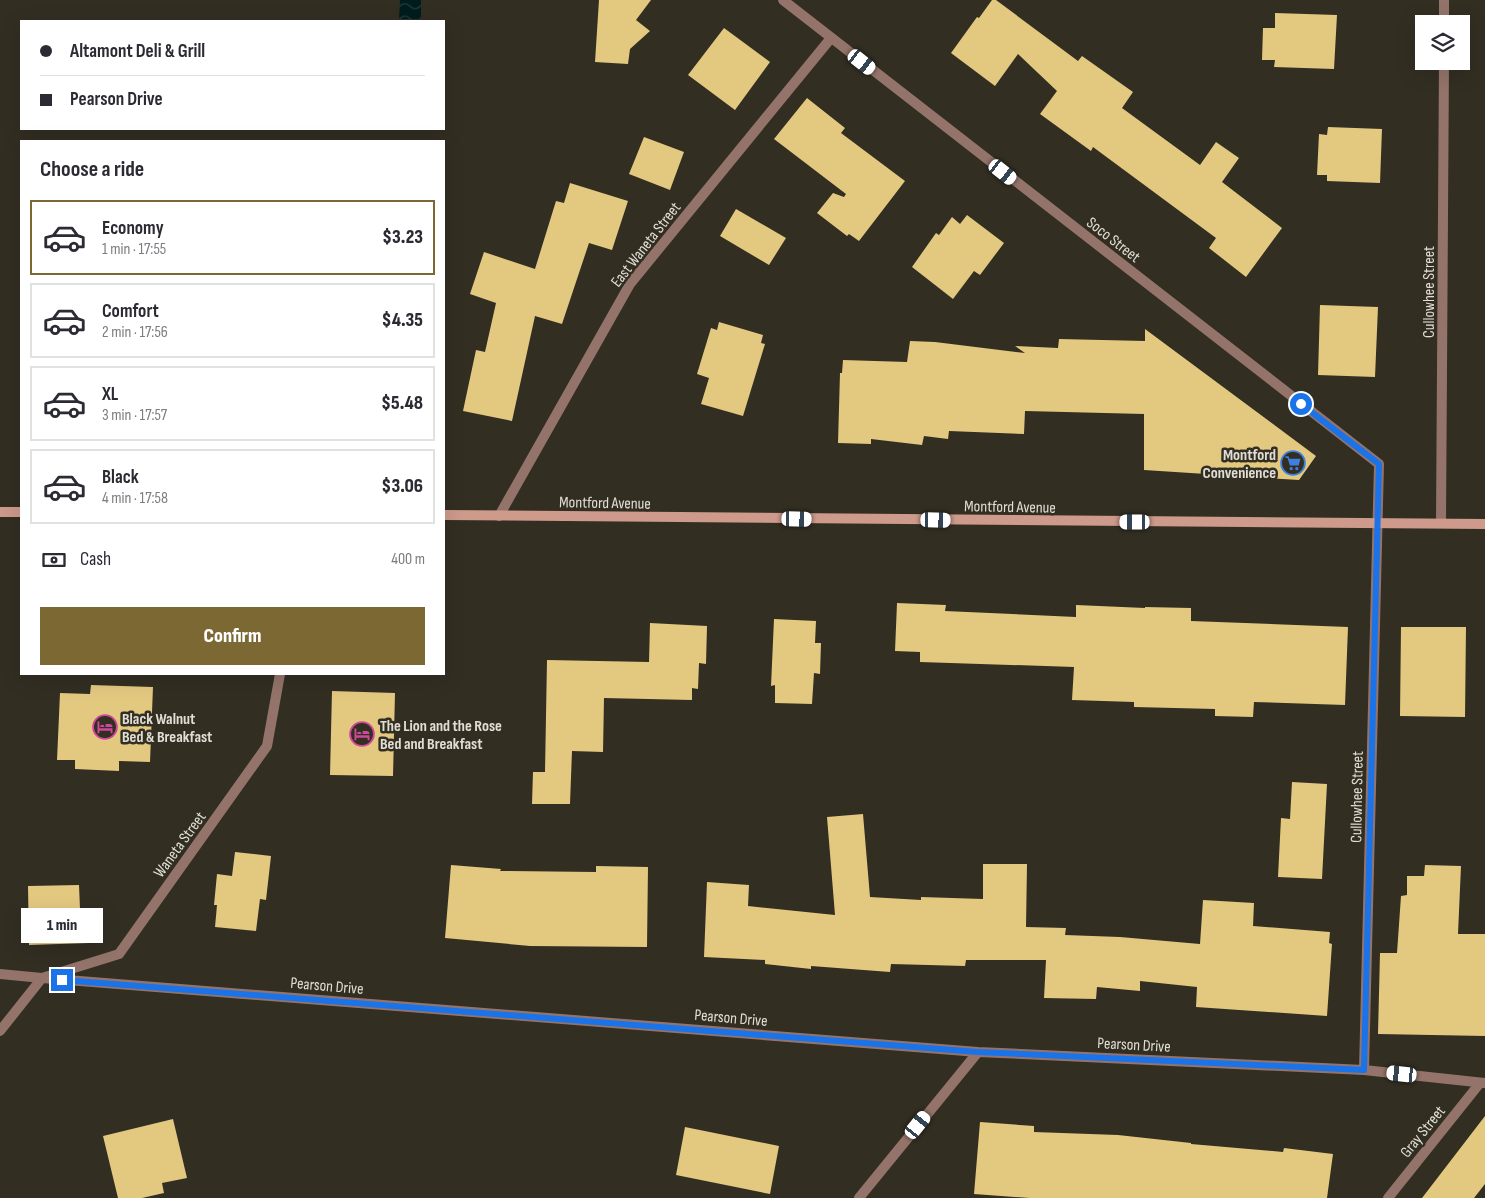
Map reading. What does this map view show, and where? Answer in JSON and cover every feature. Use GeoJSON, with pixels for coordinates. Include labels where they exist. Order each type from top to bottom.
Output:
{"type":"FeatureCollection","features":[{"type":"Feature","properties":{"kind":"street","name":"Soco Street"},"geometry":{"type":"LineString","coordinates":[[783,0],[1379,464],[1378,524]]}},
{"type":"Feature","properties":{"kind":"street"},"geometry":{"type":"LineString","coordinates":[[1444,0],[1444,15]]}},
{"type":"Feature","properties":{"kind":"street","name":"East Waneta Street"},"geometry":{"type":"LineString","coordinates":[[499,516],[630,284],[831,38]]}},
{"type":"Feature","properties":{"kind":"street","name":"Cullowhee Street"},"geometry":{"type":"LineString","coordinates":[[1441,523],[1444,70]]}},
{"type":"Feature","properties":{"kind":"street"},"geometry":{"type":"LineString","coordinates":[[0,512],[20,512]]}},
{"type":"Feature","properties":{"kind":"street","name":"Montford Avenue"},"geometry":{"type":"LineString","coordinates":[[445,515],[1485,524]]}},
{"type":"Feature","properties":{"kind":"street","name":"Cullowhee Street"},"geometry":{"type":"LineString","coordinates":[[1364,1070],[1378,524]]}},
{"type":"Feature","properties":{"kind":"street","name":"Waneta Street"},"geometry":{"type":"LineString","coordinates":[[42,978],[119,954],[267,746],[280,675]]}},
{"type":"Feature","properties":{"kind":"street","name":"Pearson Drive"},"geometry":{"type":"LineString","coordinates":[[0,974],[978,1052],[1364,1070],[1482,1083]]}},
{"type":"Feature","properties":{"kind":"street"},"geometry":{"type":"LineString","coordinates":[[0,1031],[42,978]]}},
{"type":"Feature","properties":{"kind":"street"},"geometry":{"type":"LineString","coordinates":[[859,1198],[978,1052]]}},
{"type":"Feature","properties":{"kind":"street","name":"Gray Street"},"geometry":{"type":"LineString","coordinates":[[1388,1198],[1482,1083]]}},
{"type":"Feature","properties":{"kind":"water"},"geometry":{"type":"Polygon","coordinates":[[[400,0],[421,0],[421,19],[399,19],[400,0]]]}},
{"type":"Feature","properties":{"kind":"building"},"geometry":{"type":"Polygon","coordinates":[[[599,0],[651,0],[636,20],[650,31],[630,49],[628,64],[595,62],[599,0]]]}},
{"type":"Feature","properties":{"kind":"building"},"geometry":{"type":"Polygon","coordinates":[[[992,0],[996,0],[1078,61],[1082,56],[1133,92],[1122,108],[1200,165],[1216,142],[1239,158],[1222,182],[1282,228],[1246,277],[1209,248],[1216,238],[1093,147],[1091,151],[1040,114],[1057,91],[1018,54],[995,86],[951,53],[992,0]]]}},
{"type":"Feature","properties":{"kind":"building"},"geometry":{"type":"Polygon","coordinates":[[[1275,13],[1337,15],[1334,69],[1274,67],[1275,60],[1262,60],[1263,28],[1275,28],[1275,13]]]}},
{"type":"Feature","properties":{"kind":"building"},"geometry":{"type":"Polygon","coordinates":[[[724,28],[770,62],[735,110],[688,75],[724,28]]]}},
{"type":"Feature","properties":{"kind":"building"},"geometry":{"type":"Polygon","coordinates":[[[807,98],[845,128],[841,133],[905,181],[859,241],[849,234],[847,236],[817,213],[833,193],[844,197],[846,194],[774,139],[807,98]]]}},
{"type":"Feature","properties":{"kind":"building"},"geometry":{"type":"Polygon","coordinates":[[[1328,127],[1382,129],[1380,183],[1327,181],[1327,175],[1317,175],[1319,134],[1327,135],[1328,127]]]}},
{"type":"Feature","properties":{"kind":"building"},"geometry":{"type":"Polygon","coordinates":[[[644,137],[684,152],[670,190],[629,174],[644,137]]]}},
{"type":"Feature","properties":{"kind":"building"},"geometry":{"type":"Polygon","coordinates":[[[570,183],[628,201],[612,250],[589,243],[562,324],[535,316],[512,421],[463,411],[476,350],[485,352],[496,303],[470,294],[484,252],[535,269],[556,201],[564,203],[570,183]]]}},
{"type":"Feature","properties":{"kind":"building"},"geometry":{"type":"Polygon","coordinates":[[[736,209],[786,238],[769,265],[720,236],[736,209]]]}},
{"type":"Feature","properties":{"kind":"building"},"geometry":{"type":"Polygon","coordinates":[[[967,215],[1004,243],[980,275],[974,271],[953,299],[912,267],[936,233],[939,235],[952,217],[960,224],[967,215]]]}},
{"type":"Feature","properties":{"kind":"building"},"geometry":{"type":"Polygon","coordinates":[[[1320,305],[1378,307],[1375,377],[1318,375],[1320,305]]]}},
{"type":"Feature","properties":{"kind":"building"},"geometry":{"type":"Polygon","coordinates":[[[719,322],[763,335],[761,343],[765,344],[743,416],[701,404],[709,378],[697,374],[711,328],[717,330],[719,322]]]}},
{"type":"Feature","properties":{"kind":"building"},"geometry":{"type":"Polygon","coordinates":[[[1145,329],[1316,456],[1299,480],[1144,470],[1144,414],[1025,411],[1024,434],[949,431],[948,439],[924,436],[922,445],[871,439],[871,444],[838,443],[840,373],[842,373],[843,360],[907,362],[910,341],[935,342],[1025,353],[1015,346],[1058,348],[1059,339],[1145,341],[1145,329]]]}},
{"type":"Feature","properties":{"kind":"building"},"geometry":{"type":"Polygon","coordinates":[[[897,603],[946,605],[945,611],[1076,617],[1076,605],[1191,608],[1191,621],[1348,627],[1345,705],[1254,702],[1253,717],[1215,716],[1215,709],[1134,707],[1134,702],[1072,700],[1074,667],[920,662],[920,652],[895,651],[897,603]]]}},
{"type":"Feature","properties":{"kind":"building"},"geometry":{"type":"Polygon","coordinates":[[[774,619],[816,621],[815,643],[821,643],[820,674],[814,673],[812,704],[775,703],[775,685],[771,686],[774,619]]]}},
{"type":"Feature","properties":{"kind":"building"},"geometry":{"type":"Polygon","coordinates":[[[650,623],[707,626],[706,664],[699,663],[698,689],[692,688],[692,700],[604,698],[603,752],[572,751],[570,804],[532,804],[533,772],[545,772],[547,660],[649,662],[650,623]]]}},
{"type":"Feature","properties":{"kind":"building"},"geometry":{"type":"Polygon","coordinates":[[[1401,627],[1466,627],[1465,717],[1400,716],[1401,627]]]}},
{"type":"Feature","properties":{"kind":"building","name":"Black Walnut Bed & Breakfast"},"geometry":{"type":"Polygon","coordinates":[[[91,685],[153,687],[150,762],[119,761],[119,771],[75,769],[75,760],[57,760],[60,693],[90,694],[91,685]]]}},
{"type":"Feature","properties":{"kind":"building","name":"The Lion and the Rose Bed and Breakfast"},"geometry":{"type":"Polygon","coordinates":[[[332,691],[395,693],[393,776],[330,775],[332,691]]]}},
{"type":"Feature","properties":{"kind":"building"},"geometry":{"type":"Polygon","coordinates":[[[1292,782],[1327,784],[1322,879],[1278,877],[1281,818],[1290,819],[1292,782]]]}},
{"type":"Feature","properties":{"kind":"building"},"geometry":{"type":"Polygon","coordinates":[[[863,814],[870,897],[921,900],[921,897],[983,899],[983,864],[1027,864],[1026,927],[1066,928],[1065,935],[1120,937],[1200,944],[1203,900],[1254,903],[1253,926],[1330,932],[1329,943],[1332,944],[1327,1016],[1196,1007],[1197,987],[1140,981],[1140,991],[1097,987],[1096,999],[1044,998],[1046,960],[966,960],[965,966],[891,964],[890,972],[811,966],[811,969],[765,964],[765,960],[704,957],[707,882],[749,885],[748,906],[835,915],[827,817],[863,814]]]}},
{"type":"Feature","properties":{"kind":"building"},"geometry":{"type":"Polygon","coordinates":[[[235,852],[271,856],[266,900],[260,899],[256,931],[215,927],[217,905],[214,905],[217,874],[232,876],[235,852]]]}},
{"type":"Feature","properties":{"kind":"building"},"geometry":{"type":"Polygon","coordinates":[[[451,865],[501,869],[500,871],[596,872],[596,866],[648,867],[647,947],[530,946],[445,938],[451,865]]]}},
{"type":"Feature","properties":{"kind":"building"},"geometry":{"type":"Polygon","coordinates":[[[1425,865],[1461,866],[1458,934],[1485,934],[1485,1036],[1378,1034],[1380,953],[1397,953],[1401,896],[1407,895],[1407,876],[1424,876],[1425,865]]]}},
{"type":"Feature","properties":{"kind":"building"},"geometry":{"type":"Polygon","coordinates":[[[79,885],[80,909],[88,909],[89,943],[29,945],[28,886],[79,885]]]}},
{"type":"Feature","properties":{"kind":"building"},"geometry":{"type":"Polygon","coordinates":[[[1485,1116],[1485,1184],[1474,1198],[1422,1198],[1485,1116]]]}},
{"type":"Feature","properties":{"kind":"building"},"geometry":{"type":"Polygon","coordinates":[[[173,1119],[187,1178],[162,1183],[164,1193],[142,1198],[118,1198],[103,1136],[173,1119]]]}},
{"type":"Feature","properties":{"kind":"building"},"geometry":{"type":"Polygon","coordinates":[[[980,1122],[1034,1126],[1034,1132],[1118,1135],[1191,1144],[1283,1152],[1284,1148],[1333,1154],[1327,1198],[1030,1198],[974,1194],[980,1122]]]}},
{"type":"Feature","properties":{"kind":"building"},"geometry":{"type":"Polygon","coordinates":[[[685,1127],[779,1146],[770,1194],[676,1175],[685,1127]]]}},
{"type":"Feature","properties":{"kind":"place","name":"Montford Convenience"},"geometry":{"type":"Point","coordinates":[1293,463]}},
{"type":"Feature","properties":{"kind":"place","name":"Black Walnut Bed & Breakfast"},"geometry":{"type":"Point","coordinates":[105,727]}},
{"type":"Feature","properties":{"kind":"place","name":"The Lion and the Rose Bed and Breakfast"},"geometry":{"type":"Point","coordinates":[362,734]}},
{"type":"Feature","properties":{"kind":"route"},"geometry":{"type":"LineString","coordinates":[[62,980],[978,1052],[1364,1070],[1379,464],[1301,404]]}}]}
